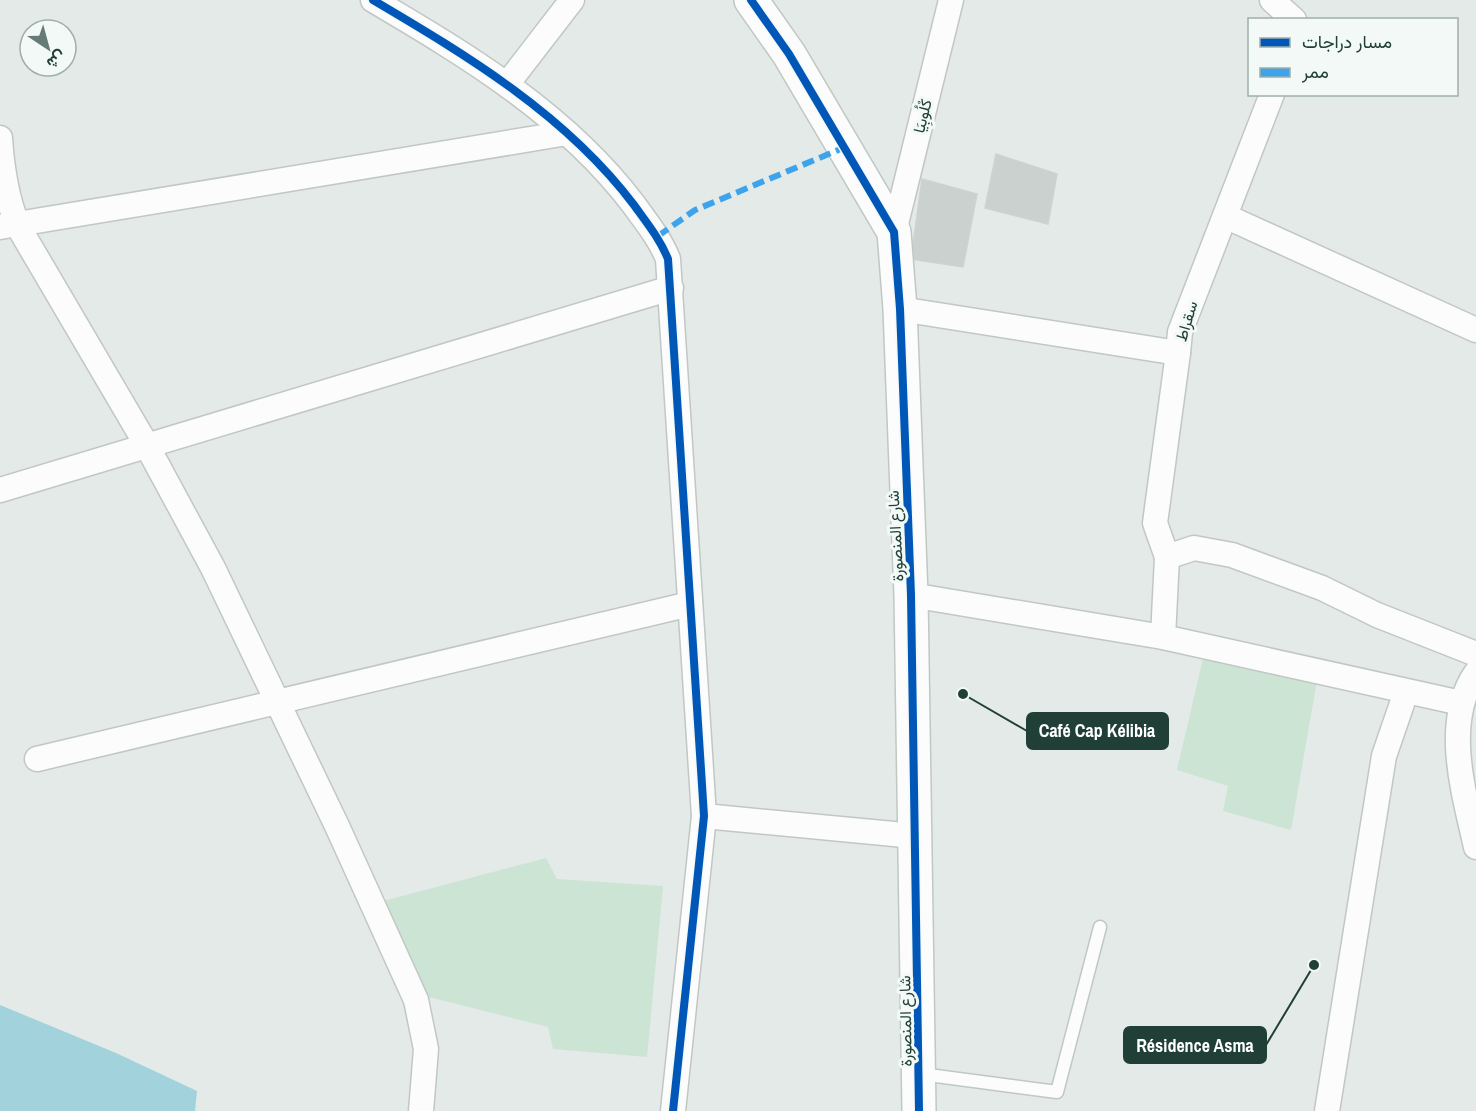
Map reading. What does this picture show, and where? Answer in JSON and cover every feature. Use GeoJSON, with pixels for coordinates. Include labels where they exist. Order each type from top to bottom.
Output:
{"type":"FeatureCollection","features":[{"type":"Feature","properties":{"kind":"street"},"geometry":{"type":"LineString","coordinates":[[373,0],[508,84],[591,154],[619,185],[658,236],[668,259],[704,816],[673,1111]]}},
{"type":"Feature","properties":{"kind":"street"},"geometry":{"type":"LineString","coordinates":[[508,84],[572,0]]}},
{"type":"Feature","properties":{"kind":"street","name":"شارع المنصورة"},"geometry":{"type":"LineString","coordinates":[[751,0],[789,54],[894,232],[900,309],[911,595],[919,1111]]}},
{"type":"Feature","properties":{"kind":"street","name":"كْلُوبِيَا"},"geometry":{"type":"LineString","coordinates":[[894,232],[951,0]]}},
{"type":"Feature","properties":{"kind":"street"},"geometry":{"type":"LineString","coordinates":[[1272,0],[1292,18]]}},
{"type":"Feature","properties":{"kind":"street","name":"سقراط"},"geometry":{"type":"LineString","coordinates":[[900,309],[1178,353],[1180,332],[1271,96]]}},
{"type":"Feature","properties":{"kind":"street"},"geometry":{"type":"LineString","coordinates":[[9,226],[567,133]]}},
{"type":"Feature","properties":{"kind":"street"},"geometry":{"type":"LineString","coordinates":[[0,138],[9,226],[146,444],[213,568],[337,826],[416,1000],[426,1049],[421,1111]]}},
{"type":"Feature","properties":{"kind":"street"},"geometry":{"type":"LineString","coordinates":[[1225,216],[1476,330]]}},
{"type":"Feature","properties":{"kind":"street"},"geometry":{"type":"LineString","coordinates":[[0,490],[146,444],[671,288]]}},
{"type":"Feature","properties":{"kind":"street"},"geometry":{"type":"LineString","coordinates":[[1163,638],[1167,558],[1155,523],[1178,353]]}},
{"type":"Feature","properties":{"kind":"street"},"geometry":{"type":"LineString","coordinates":[[1167,558],[1194,548],[1232,555],[1322,588],[1377,615],[1476,654]]}},
{"type":"Feature","properties":{"kind":"street"},"geometry":{"type":"LineString","coordinates":[[911,595],[1163,638],[1461,703]]}},
{"type":"Feature","properties":{"kind":"street"},"geometry":{"type":"LineString","coordinates":[[37,759],[275,700],[690,604]]}},
{"type":"Feature","properties":{"kind":"street"},"geometry":{"type":"LineString","coordinates":[[1476,673],[1461,703],[1468,742],[1461,778],[1476,847]]}},
{"type":"Feature","properties":{"kind":"street"},"geometry":{"type":"LineString","coordinates":[[1326,1111],[1384,756],[1406,692]]}},
{"type":"Feature","properties":{"kind":"street"},"geometry":{"type":"LineString","coordinates":[[704,816],[915,836]]}},
{"type":"Feature","properties":{"kind":"lane"},"geometry":{"type":"LineString","coordinates":[[919,1074],[1057,1092],[1100,927]]}},
{"type":"Feature","properties":{"kind":"green space"},"geometry":{"type":"Polygon","coordinates":[[[1205,650],[1319,669],[1291,830],[1223,811],[1228,786],[1177,770],[1205,650]]]}},
{"type":"Feature","properties":{"kind":"green space"},"geometry":{"type":"Polygon","coordinates":[[[546,858],[557,879],[663,886],[647,1057],[553,1049],[548,1027],[417,994],[372,904],[546,858]]]}},
{"type":"Feature","properties":{"kind":"water"},"geometry":{"type":"Polygon","coordinates":[[[0,1005],[116,1053],[197,1091],[195,1111],[0,1111],[0,1005]]]}},
{"type":"Feature","properties":{"kind":"building"},"geometry":{"type":"Polygon","coordinates":[[[996,154],[1057,174],[1048,224],[985,208],[996,154]]]}},
{"type":"Feature","properties":{"kind":"building"},"geometry":{"type":"Polygon","coordinates":[[[922,179],[977,194],[963,267],[911,259],[922,179]]]}},
{"type":"Feature","properties":{"kind":"marked path"},"geometry":{"type":"LineString","coordinates":[[658,236],[695,210],[843,148]]}},
{"type":"Feature","properties":{"kind":"cycle path"},"geometry":{"type":"LineString","coordinates":[[373,0],[479,66],[547,115],[578,143],[634,205],[668,259],[704,816],[673,1111]]}},
{"type":"Feature","properties":{"kind":"cycle path"},"geometry":{"type":"LineString","coordinates":[[751,0],[789,54],[894,232],[900,309],[911,595],[919,1111]]}},
{"type":"Feature","properties":{"kind":"place","name":"Café Cap Kélibia"},"geometry":{"type":"Point","coordinates":[963,694]}},
{"type":"Feature","properties":{"kind":"place","name":"Résidence Asma"},"geometry":{"type":"Point","coordinates":[1314,965]}}]}
